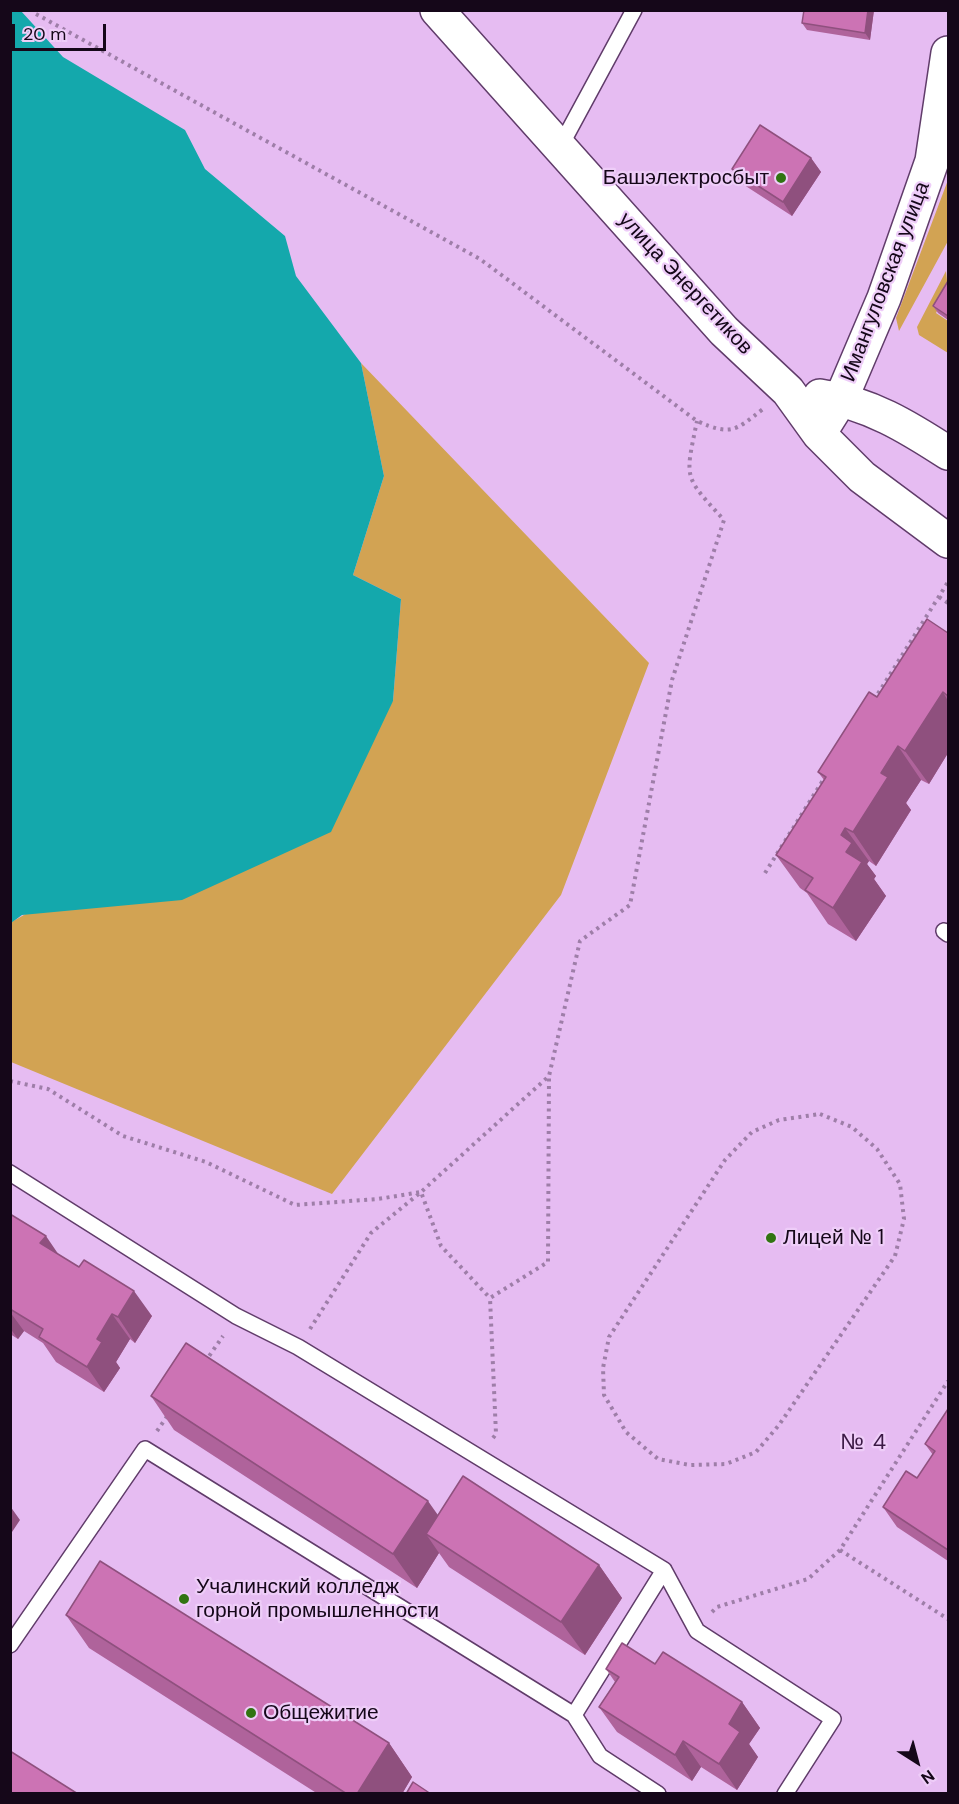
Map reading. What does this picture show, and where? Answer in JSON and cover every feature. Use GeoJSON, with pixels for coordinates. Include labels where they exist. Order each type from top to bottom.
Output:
{"type":"FeatureCollection","features":[{"type":"Feature","properties":{"kind":"main road","name":"улица Энергетиков"},"geometry":{"type":"LineString","coordinates":[[437,10],[724,331],[788,391],[819,434],[862,477],[948,541]]}},
{"type":"Feature","properties":{"kind":"main road","name":"Имангуловская улица"},"geometry":{"type":"LineString","coordinates":[[819,434],[841,399],[884,298],[932,161],[948,53]]}},
{"type":"Feature","properties":{"kind":"main road"},"geometry":{"type":"LineString","coordinates":[[788,391],[841,399],[895,419],[948,453]]}},
{"type":"Feature","properties":{"kind":"lane"},"geometry":{"type":"LineString","coordinates":[[560,147],[634,10]]}},
{"type":"Feature","properties":{"kind":"lane"},"geometry":{"type":"LineString","coordinates":[[10,1173],[236,1316],[298,1347],[664,1570],[697,1631],[833,1719],[785,1794]]}},
{"type":"Feature","properties":{"kind":"lane"},"geometry":{"type":"LineString","coordinates":[[10,1645],[145,1449],[574,1715],[600,1756],[658,1794]]}},
{"type":"Feature","properties":{"kind":"lane"},"geometry":{"type":"LineString","coordinates":[[574,1715],[664,1570]]}},
{"type":"Feature","properties":{"kind":"path"},"geometry":{"type":"LineString","coordinates":[[36,14],[480,259],[697,421],[719,431],[739,428],[788,391]]}},
{"type":"Feature","properties":{"kind":"path"},"geometry":{"type":"LineString","coordinates":[[490,1298],[548,1262],[549,1076],[580,940],[630,905],[672,680],[724,520],[694,488],[687,470],[697,421]]}},
{"type":"Feature","properties":{"kind":"path"},"geometry":{"type":"LineString","coordinates":[[871,705],[948,582]]}},
{"type":"Feature","properties":{"kind":"path"},"geometry":{"type":"LineString","coordinates":[[939,597],[948,603]]}},
{"type":"Feature","properties":{"kind":"path"},"geometry":{"type":"LineString","coordinates":[[765,873],[827,774]]}},
{"type":"Feature","properties":{"kind":"path"},"geometry":{"type":"LineString","coordinates":[[298,1347],[371,1233],[421,1192],[549,1076]]}},
{"type":"Feature","properties":{"kind":"path"},"geometry":{"type":"LineString","coordinates":[[10,1081],[48,1089],[123,1136],[206,1162],[295,1205],[378,1199],[421,1192]]}},
{"type":"Feature","properties":{"kind":"path"},"geometry":{"type":"LineString","coordinates":[[820,1114],[852,1127],[877,1149],[900,1184],[904,1219],[895,1256],[771,1434],[756,1452],[726,1464],[690,1465],[658,1459],[626,1432],[604,1395],[603,1368],[609,1337],[725,1160],[752,1132],[779,1120],[820,1114]]}},
{"type":"Feature","properties":{"kind":"path"},"geometry":{"type":"LineString","coordinates":[[421,1192],[441,1246],[490,1298],[496,1434],[480,1458]]}},
{"type":"Feature","properties":{"kind":"path"},"geometry":{"type":"LineString","coordinates":[[203,1364],[236,1316]]}},
{"type":"Feature","properties":{"kind":"path"},"geometry":{"type":"LineString","coordinates":[[697,1631],[717,1607],[808,1579],[840,1550],[948,1381]]}},
{"type":"Feature","properties":{"kind":"path"},"geometry":{"type":"LineString","coordinates":[[145,1449],[171,1411]]}},
{"type":"Feature","properties":{"kind":"path"},"geometry":{"type":"LineString","coordinates":[[840,1550],[948,1619]]}},
{"type":"Feature","properties":{"kind":"shaded area"},"geometry":{"type":"Polygon","coordinates":[[[10,11],[21,11],[63,57],[185,130],[205,169],[285,236],[296,276],[361,363],[384,476],[353,575],[401,599],[393,701],[331,832],[182,900],[22,915],[11,923],[10,11]]]}},
{"type":"Feature","properties":{"kind":"shaded area"},"geometry":{"type":"Polygon","coordinates":[[[948,180],[948,241],[899,331],[896,318],[948,180]]]}},
{"type":"Feature","properties":{"kind":"shaded area"},"geometry":{"type":"Polygon","coordinates":[[[946,271],[948,290],[936,313],[948,321],[948,353],[919,335],[917,327],[946,271]]]}},
{"type":"Feature","properties":{"kind":"shaded area"},"geometry":{"type":"Polygon","coordinates":[[[361,363],[649,663],[561,895],[332,1194],[11,1062],[10,923],[393,701],[401,599],[353,575],[384,476],[361,363]]]}},
{"type":"Feature","properties":{"kind":"building"},"geometry":{"type":"Polygon","coordinates":[[[804,10],[868,10],[865,33],[802,23],[804,10]]]}},
{"type":"Feature","properties":{"kind":"building","name":"Башэлектросбыт"},"geometry":{"type":"Polygon","coordinates":[[[760,125],[811,158],[783,202],[732,169],[760,125]]]}},
{"type":"Feature","properties":{"kind":"building"},"geometry":{"type":"Polygon","coordinates":[[[948,281],[948,316],[933,306],[948,281]]]}},
{"type":"Feature","properties":{"kind":"building"},"geometry":{"type":"Polygon","coordinates":[[[927,619],[948,633],[948,696],[943,692],[905,751],[898,746],[881,773],[888,777],[853,832],[845,828],[841,835],[852,843],[846,852],[862,862],[833,908],[805,890],[813,878],[776,855],[826,777],[818,772],[869,692],[877,697],[927,619]]]}},
{"type":"Feature","properties":{"kind":"building"},"geometry":{"type":"Polygon","coordinates":[[[10,1214],[46,1236],[40,1243],[79,1267],[84,1260],[134,1291],[118,1317],[112,1314],[97,1339],[102,1342],[87,1367],[39,1337],[43,1329],[10,1309],[10,1214]]]}},
{"type":"Feature","properties":{"kind":"building"},"geometry":{"type":"Polygon","coordinates":[[[186,1343],[428,1501],[393,1554],[151,1396],[186,1343]]]}},
{"type":"Feature","properties":{"kind":"building"},"geometry":{"type":"Polygon","coordinates":[[[948,1409],[948,1550],[883,1507],[906,1471],[917,1478],[935,1451],[925,1444],[948,1409]]]}},
{"type":"Feature","properties":{"kind":"building"},"geometry":{"type":"Polygon","coordinates":[[[463,1476],[599,1565],[561,1622],[426,1534],[463,1476]]]}},
{"type":"Feature","properties":{"kind":"building","name":"Общежитие"},"geometry":{"type":"Polygon","coordinates":[[[100,1561],[389,1743],[357,1794],[347,1794],[66,1615],[100,1561]]]}},
{"type":"Feature","properties":{"kind":"building"},"geometry":{"type":"Polygon","coordinates":[[[622,1643],[655,1664],[663,1652],[742,1702],[729,1724],[740,1732],[719,1764],[683,1741],[675,1755],[599,1707],[619,1677],[606,1669],[622,1643]]]}},
{"type":"Feature","properties":{"kind":"building"},"geometry":{"type":"Polygon","coordinates":[[[10,1751],[78,1794],[10,1794],[10,1751]]]}},
{"type":"Feature","properties":{"kind":"building"},"geometry":{"type":"Polygon","coordinates":[[[413,1782],[431,1794],[406,1794],[413,1782]]]}},
{"type":"Feature","properties":{"kind":"place","name":"Башэлектросбыт"},"geometry":{"type":"Point","coordinates":[781,178]}},
{"type":"Feature","properties":{"kind":"place","name":"Лицей № 1"},"geometry":{"type":"Point","coordinates":[771,1238]}},
{"type":"Feature","properties":{"kind":"place","name":"Учалинский колледж горной промышленности"},"geometry":{"type":"Point","coordinates":[184,1599]}},
{"type":"Feature","properties":{"kind":"place","name":"Общежитие"},"geometry":{"type":"Point","coordinates":[251,1713]}},
{"type":"Feature","properties":{"kind":"district","name":"№ 4"},"geometry":{"type":"Point","coordinates":[864,1443]}}]}
